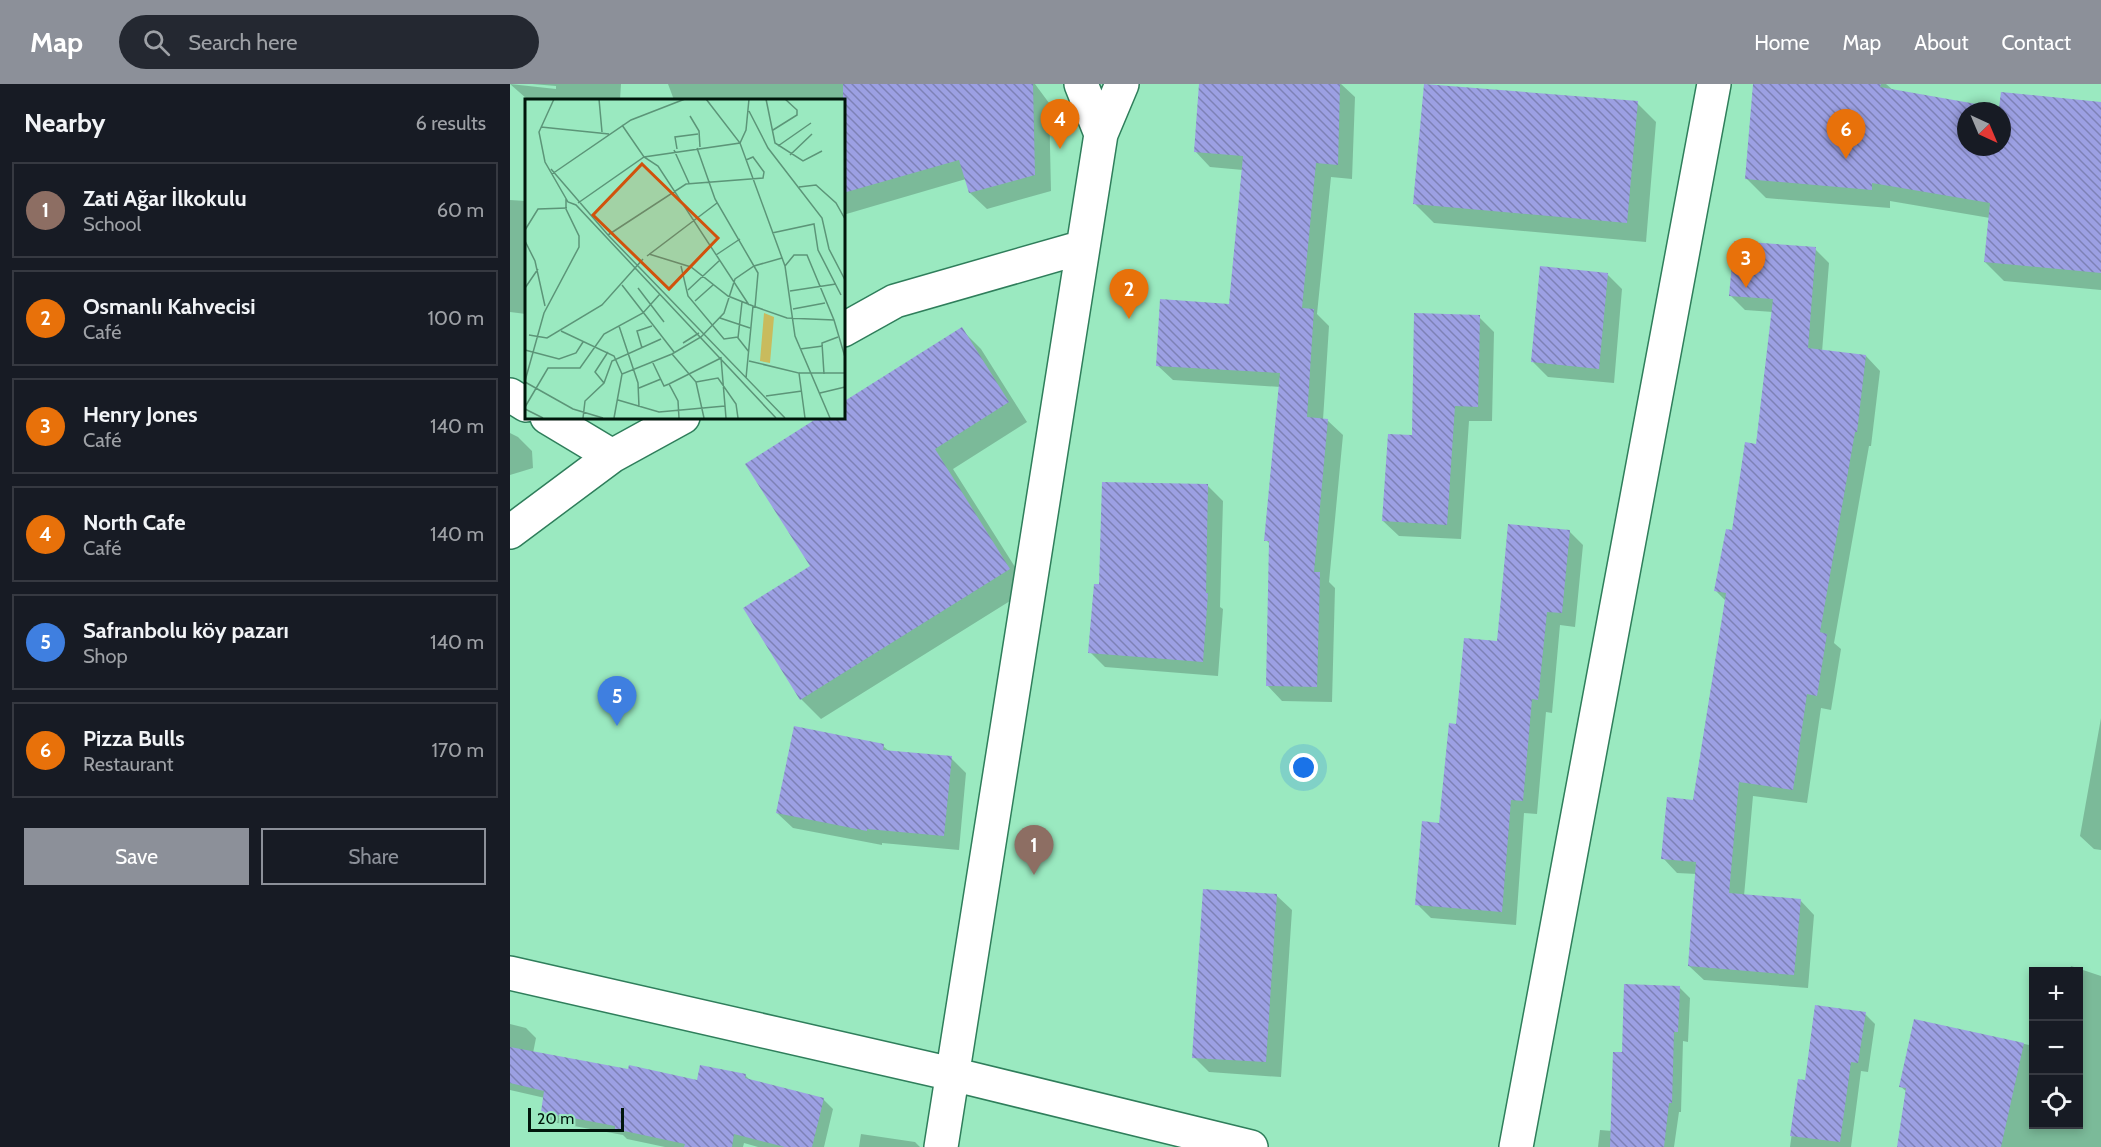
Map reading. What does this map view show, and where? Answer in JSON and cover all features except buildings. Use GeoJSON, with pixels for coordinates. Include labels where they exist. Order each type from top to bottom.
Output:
{"type":"FeatureCollection","features":[{"type":"Feature","properties":{"kind":"street"},"geometry":{"type":"LineString","coordinates":[[1081,84],[1101,134]]}},
{"type":"Feature","properties":{"kind":"street"},"geometry":{"type":"LineString","coordinates":[[941,1147],[1101,134],[1122,84]]}},
{"type":"Feature","properties":{"kind":"street"},"geometry":{"type":"LineString","coordinates":[[1516,1147],[1714,84]]}},
{"type":"Feature","properties":{"kind":"street"},"geometry":{"type":"LineString","coordinates":[[844,329],[895,301],[1083,247]]}},
{"type":"Feature","properties":{"kind":"street"},"geometry":{"type":"LineString","coordinates":[[510,395],[525,404]]}},
{"type":"Feature","properties":{"kind":"street"},"geometry":{"type":"LineString","coordinates":[[549,418],[612,456]]}},
{"type":"Feature","properties":{"kind":"street"},"geometry":{"type":"LineString","coordinates":[[510,532],[612,456],[681,418]]}},
{"type":"Feature","properties":{"kind":"street"},"geometry":{"type":"LineString","coordinates":[[510,973],[952,1074],[1251,1147]]}},
{"type":"Feature","properties":{"kind":"place","name":"North Cafe"},"geometry":{"type":"Point","coordinates":[1060,149]}},
{"type":"Feature","properties":{"kind":"place","name":"Pizza Bulls"},"geometry":{"type":"Point","coordinates":[1846,159]}},
{"type":"Feature","properties":{"kind":"place","name":"Henry Jones"},"geometry":{"type":"Point","coordinates":[1746,288]}},
{"type":"Feature","properties":{"kind":"place","name":"Osmanlı Kahvecisi"},"geometry":{"type":"Point","coordinates":[1129,319]}},
{"type":"Feature","properties":{"kind":"place","name":"Safranbolu köy pazarı"},"geometry":{"type":"Point","coordinates":[617,726]}},
{"type":"Feature","properties":{"kind":"place","name":"Zati Ağar İlkokulu"},"geometry":{"type":"Point","coordinates":[1034,875]}}]}
